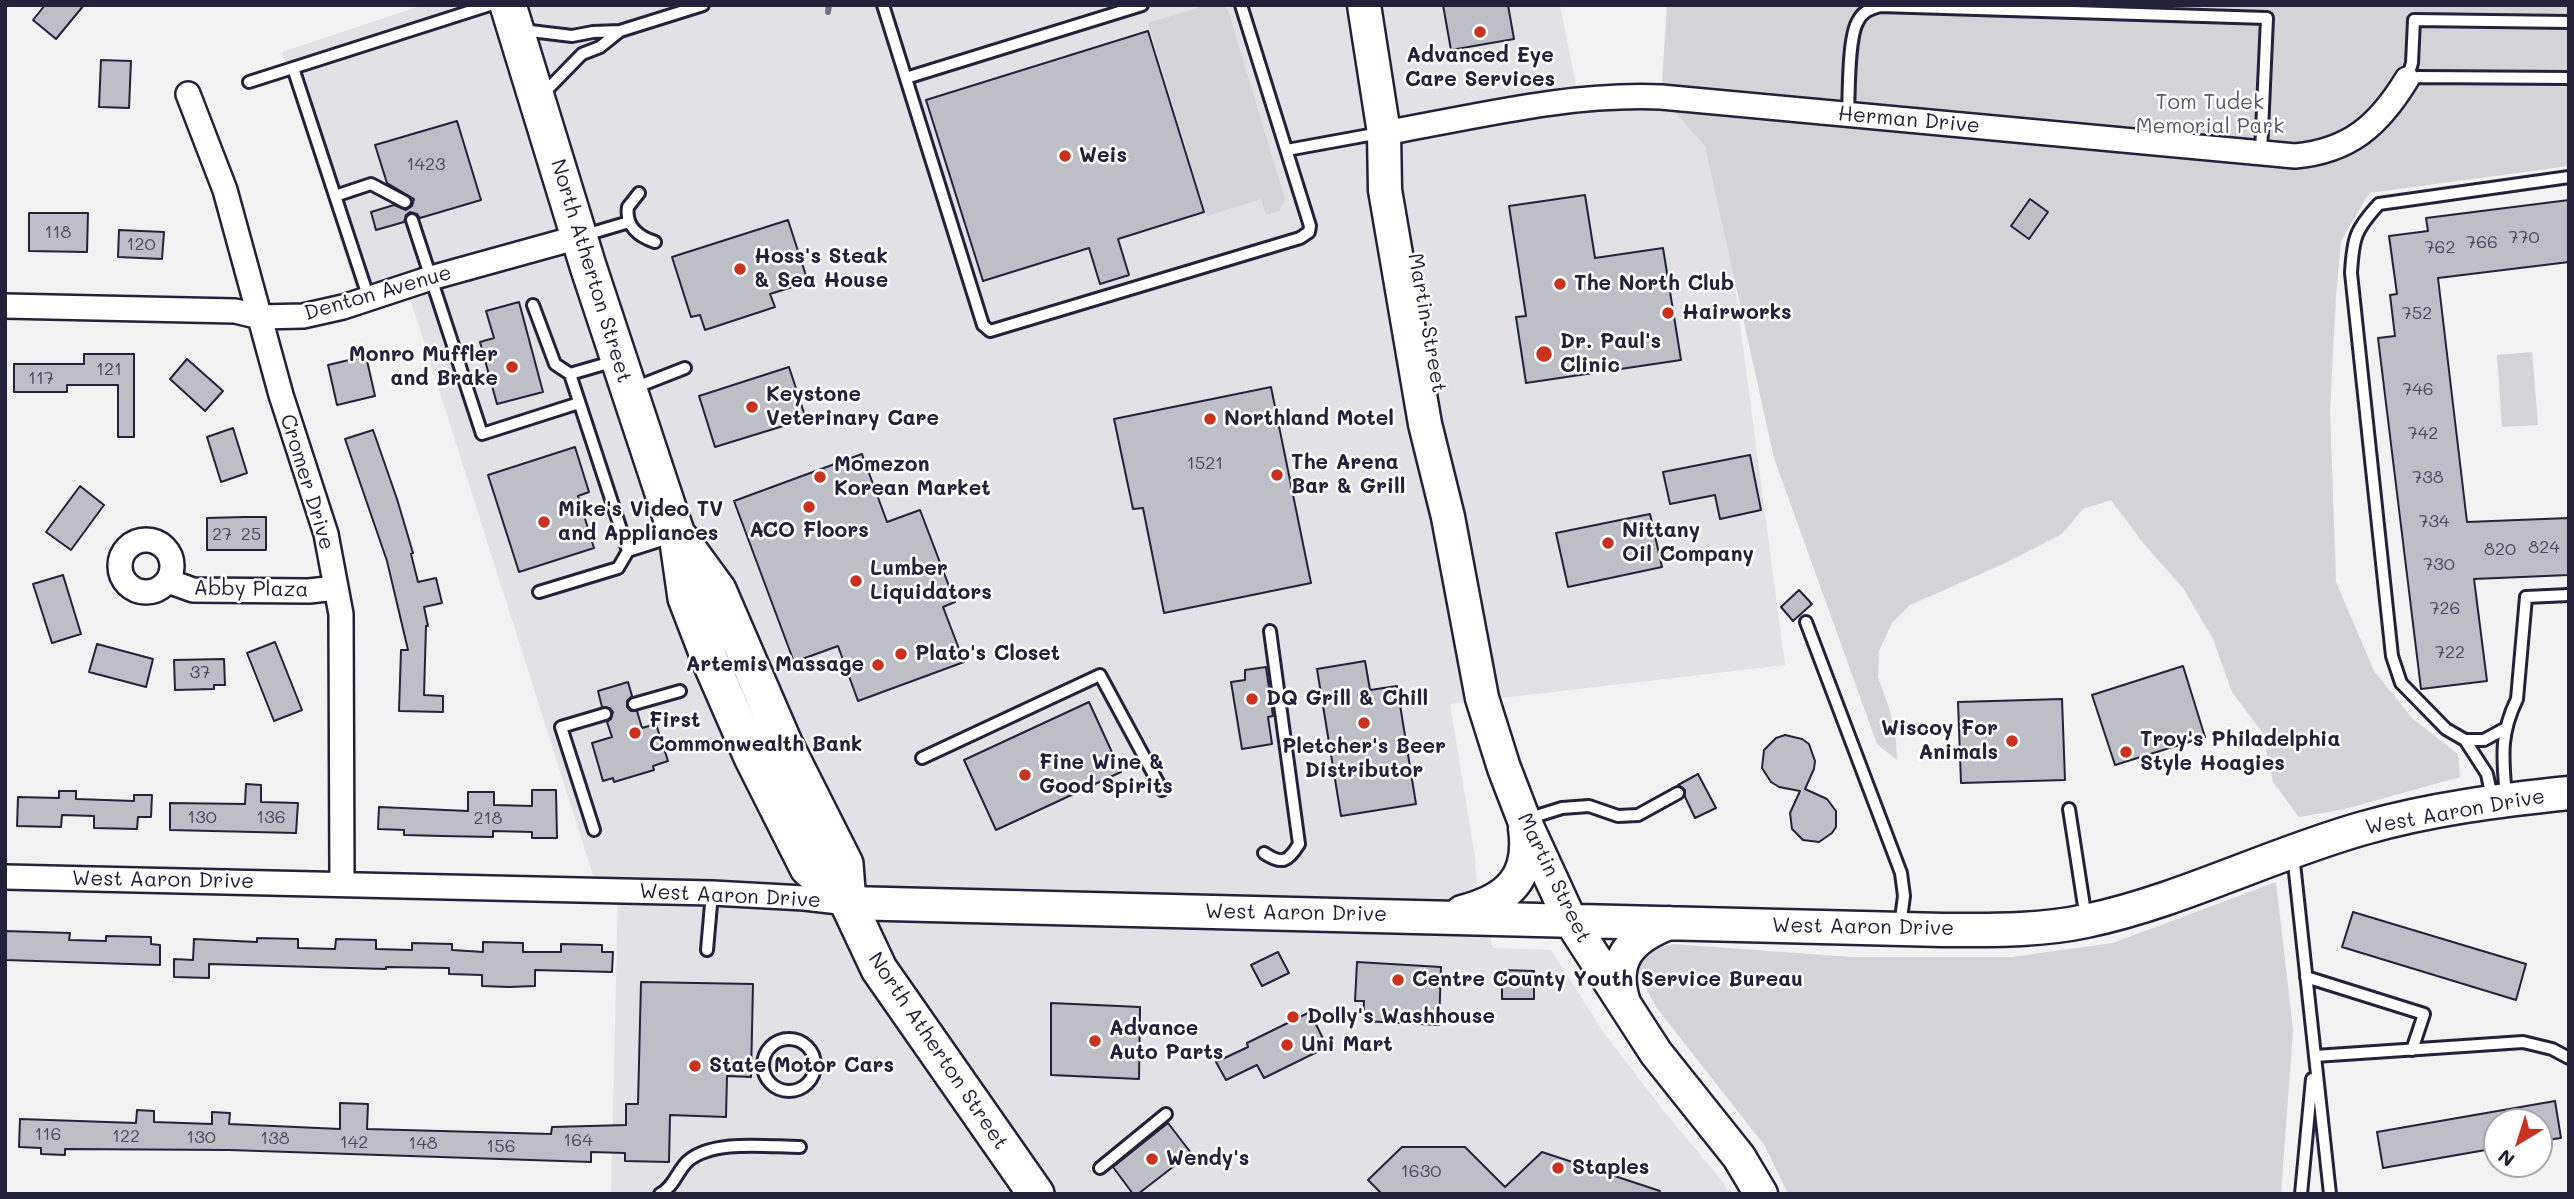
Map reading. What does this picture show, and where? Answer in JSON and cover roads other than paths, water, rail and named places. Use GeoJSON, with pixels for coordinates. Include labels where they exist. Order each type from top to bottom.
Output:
{"type":"FeatureCollection","features":[{"type":"Feature","properties":{"kind":"main road","name":"North Atherton Street"},"geometry":{"type":"LineString","coordinates":[[512,17],[579,237],[677,535],[686,598],[752,757],[808,868],[848,903],[879,969],[1036,1194]]}},
{"type":"Feature","properties":{"kind":"street","name":"Martin Street"},"geometry":{"type":"LineString","coordinates":[[1364,5],[1384,132],[1400,169],[1405,191],[1445,425],[1448,517],[1482,698],[1504,768],[1524,820],[1570,920],[1656,1053],[1739,1157],[1761,1194]]}},
{"type":"Feature","properties":{"kind":"street","name":"Herman Drive"},"geometry":{"type":"LineString","coordinates":[[1384,132],[1589,98],[1624,96],[2295,156],[2320,153],[2341,146],[2361,133],[2383,113],[2407,79]]}},
{"type":"Feature","properties":{"kind":"street","name":"Cromer Drive"},"geometry":{"type":"LineString","coordinates":[[188,94],[225,190],[281,395],[326,534],[341,614],[342,884]]}},
{"type":"Feature","properties":{"kind":"street","name":"Denton Avenue"},"geometry":{"type":"LineString","coordinates":[[5,306],[235,311],[260,317],[303,316],[579,237]]}},
{"type":"Feature","properties":{"kind":"street","name":"Abby Plaza"},"geometry":{"type":"LineString","coordinates":[[168,581],[193,590],[336,589]]}},
{"type":"Feature","properties":{"kind":"street","name":"West Aaron Drive"},"geometry":{"type":"LineString","coordinates":[[5,877],[712,892],[848,903],[2000,930],[2086,921],[2159,900],[2366,827],[2442,810],[2569,793]]}},
{"type":"Feature","properties":{"kind":"street"},"geometry":{"type":"LineString","coordinates":[[1447,917],[1482,906],[1519,880],[1527,856],[1524,820]]}},
{"type":"Feature","properties":{"kind":"street"},"geometry":{"type":"LineString","coordinates":[[1626,1007],[1618,985],[1618,974],[1628,950],[1645,934],[1671,922]]}},
{"type":"Feature","properties":{"kind":"lane"},"geometry":{"type":"LineString","coordinates":[[249,82],[490,5]]}},
{"type":"Feature","properties":{"kind":"lane"},"geometry":{"type":"LineString","coordinates":[[512,17],[572,36],[620,31],[703,5]]}},
{"type":"Feature","properties":{"kind":"lane"},"geometry":{"type":"LineString","coordinates":[[883,5],[983,325],[990,331],[1305,236],[1310,226],[1241,5]]}},
{"type":"Feature","properties":{"kind":"lane"},"geometry":{"type":"LineString","coordinates":[[906,78],[1142,5]]}},
{"type":"Feature","properties":{"kind":"lane"},"geometry":{"type":"LineString","coordinates":[[1848,114],[1853,36],[1857,22],[1867,9],[1880,6],[2267,18],[2261,153]]}},
{"type":"Feature","properties":{"kind":"lane"},"geometry":{"type":"LineString","coordinates":[[2569,22],[2414,20],[2412,63],[2407,79],[2569,78]]}},
{"type":"Feature","properties":{"kind":"lane"},"geometry":{"type":"LineString","coordinates":[[538,99],[582,54],[600,47],[620,31]]}},
{"type":"Feature","properties":{"kind":"lane"},"geometry":{"type":"LineString","coordinates":[[293,68],[369,299]]}},
{"type":"Feature","properties":{"kind":"lane"},"geometry":{"type":"LineString","coordinates":[[1286,150],[1384,132]]}},
{"type":"Feature","properties":{"kind":"lane"},"geometry":{"type":"LineString","coordinates":[[2499,802],[2487,774],[2465,740],[2446,729],[2401,683],[2392,656],[2351,272],[2352,243],[2362,223],[2379,204],[2569,177]]}},
{"type":"Feature","properties":{"kind":"lane"},"geometry":{"type":"LineString","coordinates":[[335,196],[371,184],[405,202]]}},
{"type":"Feature","properties":{"kind":"lane"},"geometry":{"type":"LineString","coordinates":[[639,193],[628,207],[629,222],[640,236],[655,242]]}},
{"type":"Feature","properties":{"kind":"lane"},"geometry":{"type":"LineString","coordinates":[[412,220],[482,434],[579,403]]}},
{"type":"Feature","properties":{"kind":"lane"},"geometry":{"type":"LineString","coordinates":[[579,237],[629,222]]}},
{"type":"Feature","properties":{"kind":"lane"},"geometry":{"type":"LineString","coordinates":[[533,305],[555,364],[570,374],[623,375],[685,368]]}},
{"type":"Feature","properties":{"kind":"lane"},"geometry":{"type":"LineString","coordinates":[[570,374],[628,551]]}},
{"type":"Feature","properties":{"kind":"lane"},"geometry":{"type":"LineString","coordinates":[[539,592],[618,568],[628,551],[677,535]]}},
{"type":"Feature","properties":{"kind":"lane"},"geometry":{"type":"LineString","coordinates":[[2499,802],[2502,743],[2517,699],[2526,597],[2569,595]]}},
{"type":"Feature","properties":{"kind":"lane"},"geometry":{"type":"LineString","coordinates":[[1806,622],[1901,873],[1903,895],[1900,929]]}},
{"type":"Feature","properties":{"kind":"lane"},"geometry":{"type":"LineString","coordinates":[[1264,853],[1275,860],[1284,860],[1292,855],[1299,844],[1270,631]]}},
{"type":"Feature","properties":{"kind":"lane"},"geometry":{"type":"LineString","coordinates":[[922,758],[1100,675],[1162,790]]}},
{"type":"Feature","properties":{"kind":"lane"},"geometry":{"type":"LineString","coordinates":[[634,704],[680,691]]}},
{"type":"Feature","properties":{"kind":"lane"},"geometry":{"type":"LineString","coordinates":[[594,830],[561,727],[605,713]]}},
{"type":"Feature","properties":{"kind":"lane"},"geometry":{"type":"LineString","coordinates":[[2465,740],[2484,740],[2506,728]]}},
{"type":"Feature","properties":{"kind":"lane"},"geometry":{"type":"LineString","coordinates":[[1524,820],[1562,808],[1589,806],[1618,816],[1638,815],[1678,793]]}},
{"type":"Feature","properties":{"kind":"lane"},"geometry":{"type":"LineString","coordinates":[[2068,809],[2086,921]]}},
{"type":"Feature","properties":{"kind":"lane"},"geometry":{"type":"LineString","coordinates":[[2293,851],[2330,1194]]}},
{"type":"Feature","properties":{"kind":"lane"},"geometry":{"type":"LineString","coordinates":[[707,950],[712,892]]}},
{"type":"Feature","properties":{"kind":"lane"},"geometry":{"type":"LineString","coordinates":[[2306,977],[2424,1014],[2412,1050]]}},
{"type":"Feature","properties":{"kind":"lane"},"geometry":{"type":"LineString","coordinates":[[799,1041],[814,1058],[813,1077],[798,1090],[779,1089],[765,1076],[765,1056],[778,1042],[799,1041]]}},
{"type":"Feature","properties":{"kind":"lane"},"geometry":{"type":"LineString","coordinates":[[2315,1056],[2523,1042],[2552,1049],[2569,1058]]}},
{"type":"Feature","properties":{"kind":"lane"},"geometry":{"type":"LineString","coordinates":[[2301,1194],[2315,1056]]}},
{"type":"Feature","properties":{"kind":"lane"},"geometry":{"type":"LineString","coordinates":[[1100,1168],[1166,1114]]}},
{"type":"Feature","properties":{"kind":"lane"},"geometry":{"type":"LineString","coordinates":[[660,1194],[667,1191],[679,1170],[706,1150],[721,1147],[800,1147]]}},
{"type":"Feature","properties":{"kind":"waterway"},"geometry":{"type":"LineString","coordinates":[[828,12],[829,5]]}},
{"type":"Feature","properties":{"kind":"place","name":"Advanced Eye Care Services"},"geometry":{"type":"Point","coordinates":[1480,32]}},
{"type":"Feature","properties":{"kind":"place","name":"Weis"},"geometry":{"type":"Point","coordinates":[1065,156]}},
{"type":"Feature","properties":{"kind":"place","name":"Hoss's Steak & Sea House"},"geometry":{"type":"Point","coordinates":[740,269]}},
{"type":"Feature","properties":{"kind":"place","name":"The North Club"},"geometry":{"type":"Point","coordinates":[1560,284]}},
{"type":"Feature","properties":{"kind":"place","name":"Hairworks"},"geometry":{"type":"Point","coordinates":[1668,313]}},
{"type":"Feature","properties":{"kind":"place","name":"Dr. Paul's Clinic"},"geometry":{"type":"Point","coordinates":[1544,354]}},
{"type":"Feature","properties":{"kind":"place","name":"Monro Muffler and Brake"},"geometry":{"type":"Point","coordinates":[512,367]}},
{"type":"Feature","properties":{"kind":"place","name":"Keystone Veterinary Care"},"geometry":{"type":"Point","coordinates":[752,407]}},
{"type":"Feature","properties":{"kind":"place","name":"Northland Motel"},"geometry":{"type":"Point","coordinates":[1210,419]}},
{"type":"Feature","properties":{"kind":"place","name":"The Arena Bar & Grill"},"geometry":{"type":"Point","coordinates":[1277,475]}},
{"type":"Feature","properties":{"kind":"place","name":"Momezon Korean Market"},"geometry":{"type":"Point","coordinates":[820,477]}},
{"type":"Feature","properties":{"kind":"place","name":"ACO Floors"},"geometry":{"type":"Point","coordinates":[809,507]}},
{"type":"Feature","properties":{"kind":"place","name":"Mike's Video TV and Appliances"},"geometry":{"type":"Point","coordinates":[544,522]}},
{"type":"Feature","properties":{"kind":"place","name":"Nittany Oil Company"},"geometry":{"type":"Point","coordinates":[1608,543]}},
{"type":"Feature","properties":{"kind":"place","name":"Lumber Liquidators"},"geometry":{"type":"Point","coordinates":[856,581]}},
{"type":"Feature","properties":{"kind":"place","name":"Plato's Closet"},"geometry":{"type":"Point","coordinates":[901,654]}},
{"type":"Feature","properties":{"kind":"place","name":"Artemis Massage"},"geometry":{"type":"Point","coordinates":[878,665]}},
{"type":"Feature","properties":{"kind":"place","name":"DQ Grill & Chill"},"geometry":{"type":"Point","coordinates":[1252,699]}},
{"type":"Feature","properties":{"kind":"place","name":"Pletcher's Beer Distributor"},"geometry":{"type":"Point","coordinates":[1364,723]}},
{"type":"Feature","properties":{"kind":"place","name":"First Commonwealth Bank"},"geometry":{"type":"Point","coordinates":[635,733]}},
{"type":"Feature","properties":{"kind":"place","name":"Wiscoy For Animals"},"geometry":{"type":"Point","coordinates":[2012,741]}},
{"type":"Feature","properties":{"kind":"place","name":"Troy's Philadelphia Style Hoagies"},"geometry":{"type":"Point","coordinates":[2126,752]}},
{"type":"Feature","properties":{"kind":"place","name":"Fine Wine & Good Spirits"},"geometry":{"type":"Point","coordinates":[1025,775]}},
{"type":"Feature","properties":{"kind":"place","name":"Centre County Youth Service Bureau"},"geometry":{"type":"Point","coordinates":[1398,980]}},
{"type":"Feature","properties":{"kind":"place","name":"Dolly's Washhouse"},"geometry":{"type":"Point","coordinates":[1293,1017]}},
{"type":"Feature","properties":{"kind":"place","name":"Advance Auto Parts"},"geometry":{"type":"Point","coordinates":[1095,1041]}},
{"type":"Feature","properties":{"kind":"place","name":"Uni Mart"},"geometry":{"type":"Point","coordinates":[1287,1045]}},
{"type":"Feature","properties":{"kind":"place","name":"State Motor Cars"},"geometry":{"type":"Point","coordinates":[695,1066]}},
{"type":"Feature","properties":{"kind":"place","name":"Wendy's"},"geometry":{"type":"Point","coordinates":[1152,1159]}},
{"type":"Feature","properties":{"kind":"place","name":"Staples"},"geometry":{"type":"Point","coordinates":[1558,1168]}},
{"type":"Feature","properties":{"kind":"park label","name":"Tom Tudek Memorial Park"},"geometry":{"type":"Point","coordinates":[2210,115]}}]}
